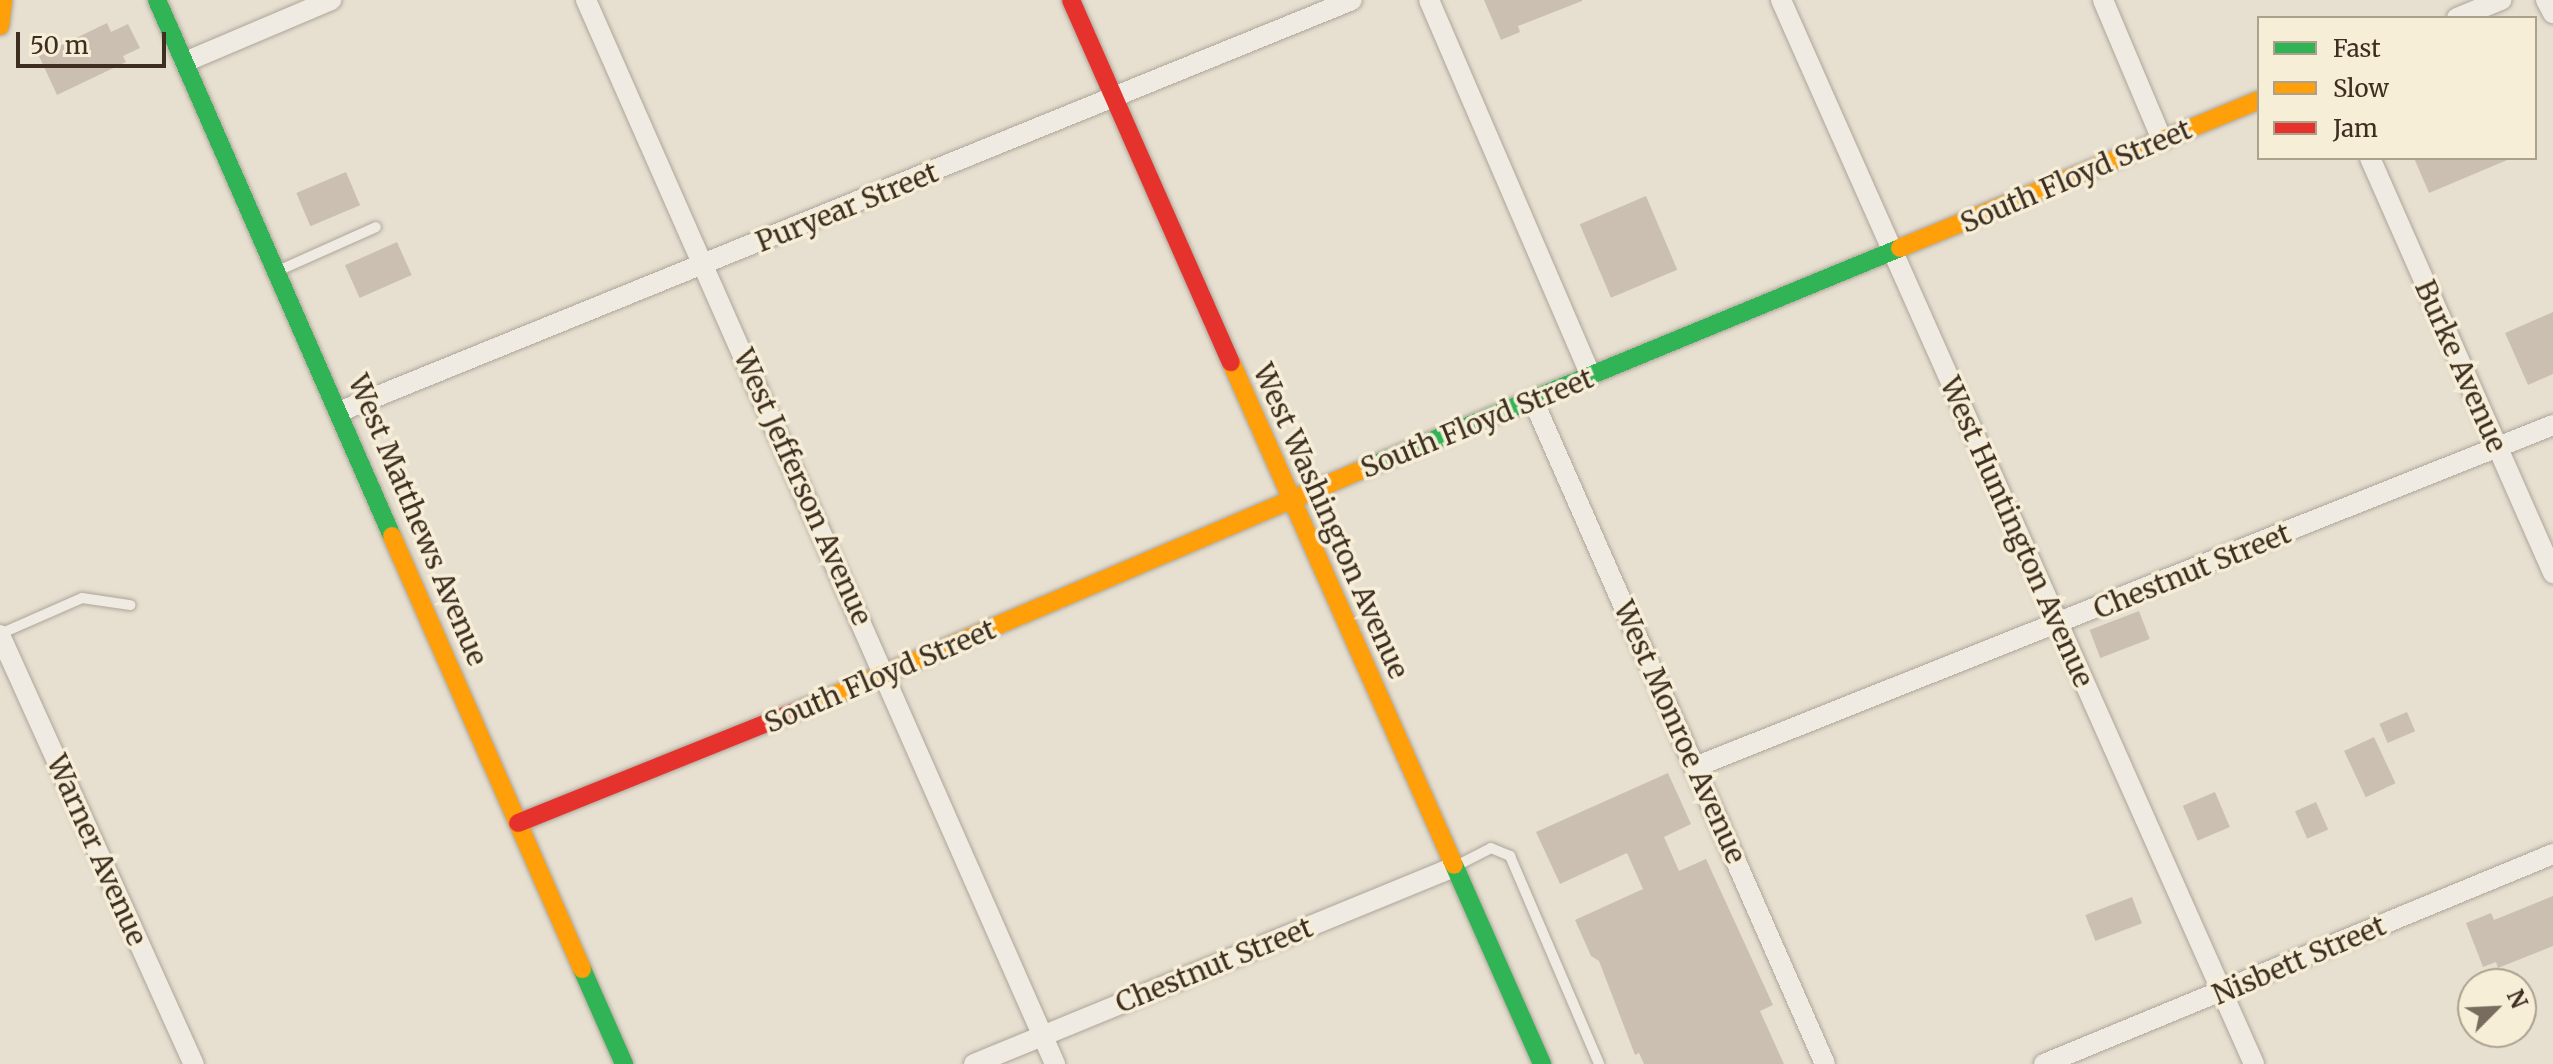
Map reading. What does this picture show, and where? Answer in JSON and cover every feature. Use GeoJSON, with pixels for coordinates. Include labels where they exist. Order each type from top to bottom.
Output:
{"type":"FeatureCollection","features":[{"type":"Feature","properties":{"kind":"street"},"geometry":{"type":"LineString","coordinates":[[0,26],[3,0]]}},
{"type":"Feature","properties":{"kind":"street","name":"West Matthews Avenue"},"geometry":{"type":"LineString","coordinates":[[157,0],[341,411],[624,1064]]}},
{"type":"Feature","properties":{"kind":"street"},"geometry":{"type":"LineString","coordinates":[[185,62],[331,0]]}},
{"type":"Feature","properties":{"kind":"street","name":"West Jefferson Avenue"},"geometry":{"type":"LineString","coordinates":[[586,0],[1055,1064]]}},
{"type":"Feature","properties":{"kind":"street","name":"West Washington Avenue"},"geometry":{"type":"LineString","coordinates":[[1071,0],[1542,1064]]}},
{"type":"Feature","properties":{"kind":"street","name":"Puryear Street"},"geometry":{"type":"LineString","coordinates":[[341,411],[1352,0]]}},
{"type":"Feature","properties":{"kind":"street"},"geometry":{"type":"LineString","coordinates":[[1429,0],[1591,376]]}},
{"type":"Feature","properties":{"kind":"street","name":"West Huntington Avenue"},"geometry":{"type":"LineString","coordinates":[[1781,0],[2254,1064]]}},
{"type":"Feature","properties":{"kind":"street"},"geometry":{"type":"LineString","coordinates":[[2103,0],[2162,140]]}},
{"type":"Feature","properties":{"kind":"street"},"geometry":{"type":"LineString","coordinates":[[2462,16],[2501,0]]}},
{"type":"Feature","properties":{"kind":"street"},"geometry":{"type":"LineString","coordinates":[[2546,0],[2553,13]]}},
{"type":"Feature","properties":{"kind":"street","name":"South Floyd Street"},"geometry":{"type":"LineString","coordinates":[[518,823],[886,675],[1290,499],[2257,101]]}},
{"type":"Feature","properties":{"kind":"street","name":"Burke Avenue"},"geometry":{"type":"LineString","coordinates":[[2371,160],[2553,573]]}},
{"type":"Feature","properties":{"kind":"street","name":"West Monroe Avenue"},"geometry":{"type":"LineString","coordinates":[[1533,400],[1825,1064]]}},
{"type":"Feature","properties":{"kind":"street","name":"Chestnut Street"},"geometry":{"type":"LineString","coordinates":[[1695,767],[2553,425]]}},
{"type":"Feature","properties":{"kind":"street","name":"Warner Avenue"},"geometry":{"type":"LineString","coordinates":[[0,635],[194,1064]]}},
{"type":"Feature","properties":{"kind":"street","name":"Nisbett Street"},"geometry":{"type":"LineString","coordinates":[[2044,1064],[2553,854]]}},
{"type":"Feature","properties":{"kind":"street","name":"Chestnut Street"},"geometry":{"type":"LineString","coordinates":[[974,1064],[1454,867]]}},
{"type":"Feature","properties":{"kind":"lane"},"geometry":{"type":"LineString","coordinates":[[278,271],[376,227]]}},
{"type":"Feature","properties":{"kind":"lane"},"geometry":{"type":"LineString","coordinates":[[0,635],[82,598],[130,605]]}},
{"type":"Feature","properties":{"kind":"lane"},"geometry":{"type":"LineString","coordinates":[[1454,867],[1491,848],[1510,856],[1599,1064]]}},
{"type":"Feature","properties":{"kind":"building"},"geometry":{"type":"Polygon","coordinates":[[[1484,0],[1582,1],[1518,26],[1520,32],[1501,40],[1484,0]]]}},
{"type":"Feature","properties":{"kind":"building"},"geometry":{"type":"Polygon","coordinates":[[[107,23],[111,32],[128,24],[140,48],[123,56],[126,62],[57,95],[39,56],[107,23]]]}},
{"type":"Feature","properties":{"kind":"building"},"geometry":{"type":"Polygon","coordinates":[[[2415,160],[2507,160],[2429,193],[2415,160]]]}},
{"type":"Feature","properties":{"kind":"building"},"geometry":{"type":"Polygon","coordinates":[[[346,172],[360,205],[310,226],[296,193],[346,172]]]}},
{"type":"Feature","properties":{"kind":"building"},"geometry":{"type":"Polygon","coordinates":[[[1646,196],[1677,270],[1611,298],[1580,224],[1646,196]]]}},
{"type":"Feature","properties":{"kind":"building"},"geometry":{"type":"Polygon","coordinates":[[[397,242],[412,275],[360,298],[345,265],[397,242]]]}},
{"type":"Feature","properties":{"kind":"building"},"geometry":{"type":"Polygon","coordinates":[[[2553,312],[2553,374],[2528,385],[2505,333],[2553,312]]]}},
{"type":"Feature","properties":{"kind":"building"},"geometry":{"type":"Polygon","coordinates":[[[2139,611],[2150,639],[2100,658],[2090,630],[2139,611]]]}},
{"type":"Feature","properties":{"kind":"building"},"geometry":{"type":"Polygon","coordinates":[[[2407,712],[2415,731],[2388,743],[2379,724],[2407,712]]]}},
{"type":"Feature","properties":{"kind":"building"},"geometry":{"type":"Polygon","coordinates":[[[2374,737],[2396,783],[2366,797],[2344,751],[2374,737]]]}},
{"type":"Feature","properties":{"kind":"building"},"geometry":{"type":"Polygon","coordinates":[[[1668,773],[1691,824],[1664,837],[1679,871],[1706,859],[1773,1005],[1760,1011],[1784,1064],[1644,1064],[1639,1053],[1635,1055],[1599,961],[1591,956],[1575,920],[1643,889],[1627,853],[1560,884],[1536,832],[1668,773]]]}},
{"type":"Feature","properties":{"kind":"building"},"geometry":{"type":"Polygon","coordinates":[[[2215,792],[2230,827],[2198,841],[2183,806],[2215,792]]]}},
{"type":"Feature","properties":{"kind":"building"},"geometry":{"type":"Polygon","coordinates":[[[2316,802],[2328,829],[2307,839],[2295,811],[2316,802]]]}},
{"type":"Feature","properties":{"kind":"building"},"geometry":{"type":"Polygon","coordinates":[[[2553,896],[2553,946],[2498,968],[2496,962],[2483,967],[2466,923],[2491,913],[2494,920],[2553,896]]]}},
{"type":"Feature","properties":{"kind":"building"},"geometry":{"type":"Polygon","coordinates":[[[2132,897],[2142,923],[2095,941],[2085,915],[2132,897]]]}},
{"type":"Feature","properties":{"kind":"traffic: fast"},"geometry":{"type":"LineString","coordinates":[[157,0],[392,536]]}},
{"type":"Feature","properties":{"kind":"traffic: fast"},"geometry":{"type":"LineString","coordinates":[[1368,467],[1900,248]]}},
{"type":"Feature","properties":{"kind":"traffic: fast"},"geometry":{"type":"LineString","coordinates":[[1454,865],[1542,1064]]}},
{"type":"Feature","properties":{"kind":"traffic: fast"},"geometry":{"type":"LineString","coordinates":[[582,969],[624,1064]]}},
{"type":"Feature","properties":{"kind":"traffic: slow"},"geometry":{"type":"LineString","coordinates":[[0,26],[3,0]]}},
{"type":"Feature","properties":{"kind":"traffic: slow"},"geometry":{"type":"LineString","coordinates":[[1900,248],[2257,101]]}},
{"type":"Feature","properties":{"kind":"traffic: slow"},"geometry":{"type":"LineString","coordinates":[[1231,362],[1454,865]]}},
{"type":"Feature","properties":{"kind":"traffic: slow"},"geometry":{"type":"LineString","coordinates":[[802,709],[1368,467]]}},
{"type":"Feature","properties":{"kind":"traffic: slow"},"geometry":{"type":"LineString","coordinates":[[392,536],[582,969]]}},
{"type":"Feature","properties":{"kind":"traffic: jam"},"geometry":{"type":"LineString","coordinates":[[1071,0],[1231,362]]}},
{"type":"Feature","properties":{"kind":"traffic: jam"},"geometry":{"type":"LineString","coordinates":[[518,823],[802,709]]}}]}
